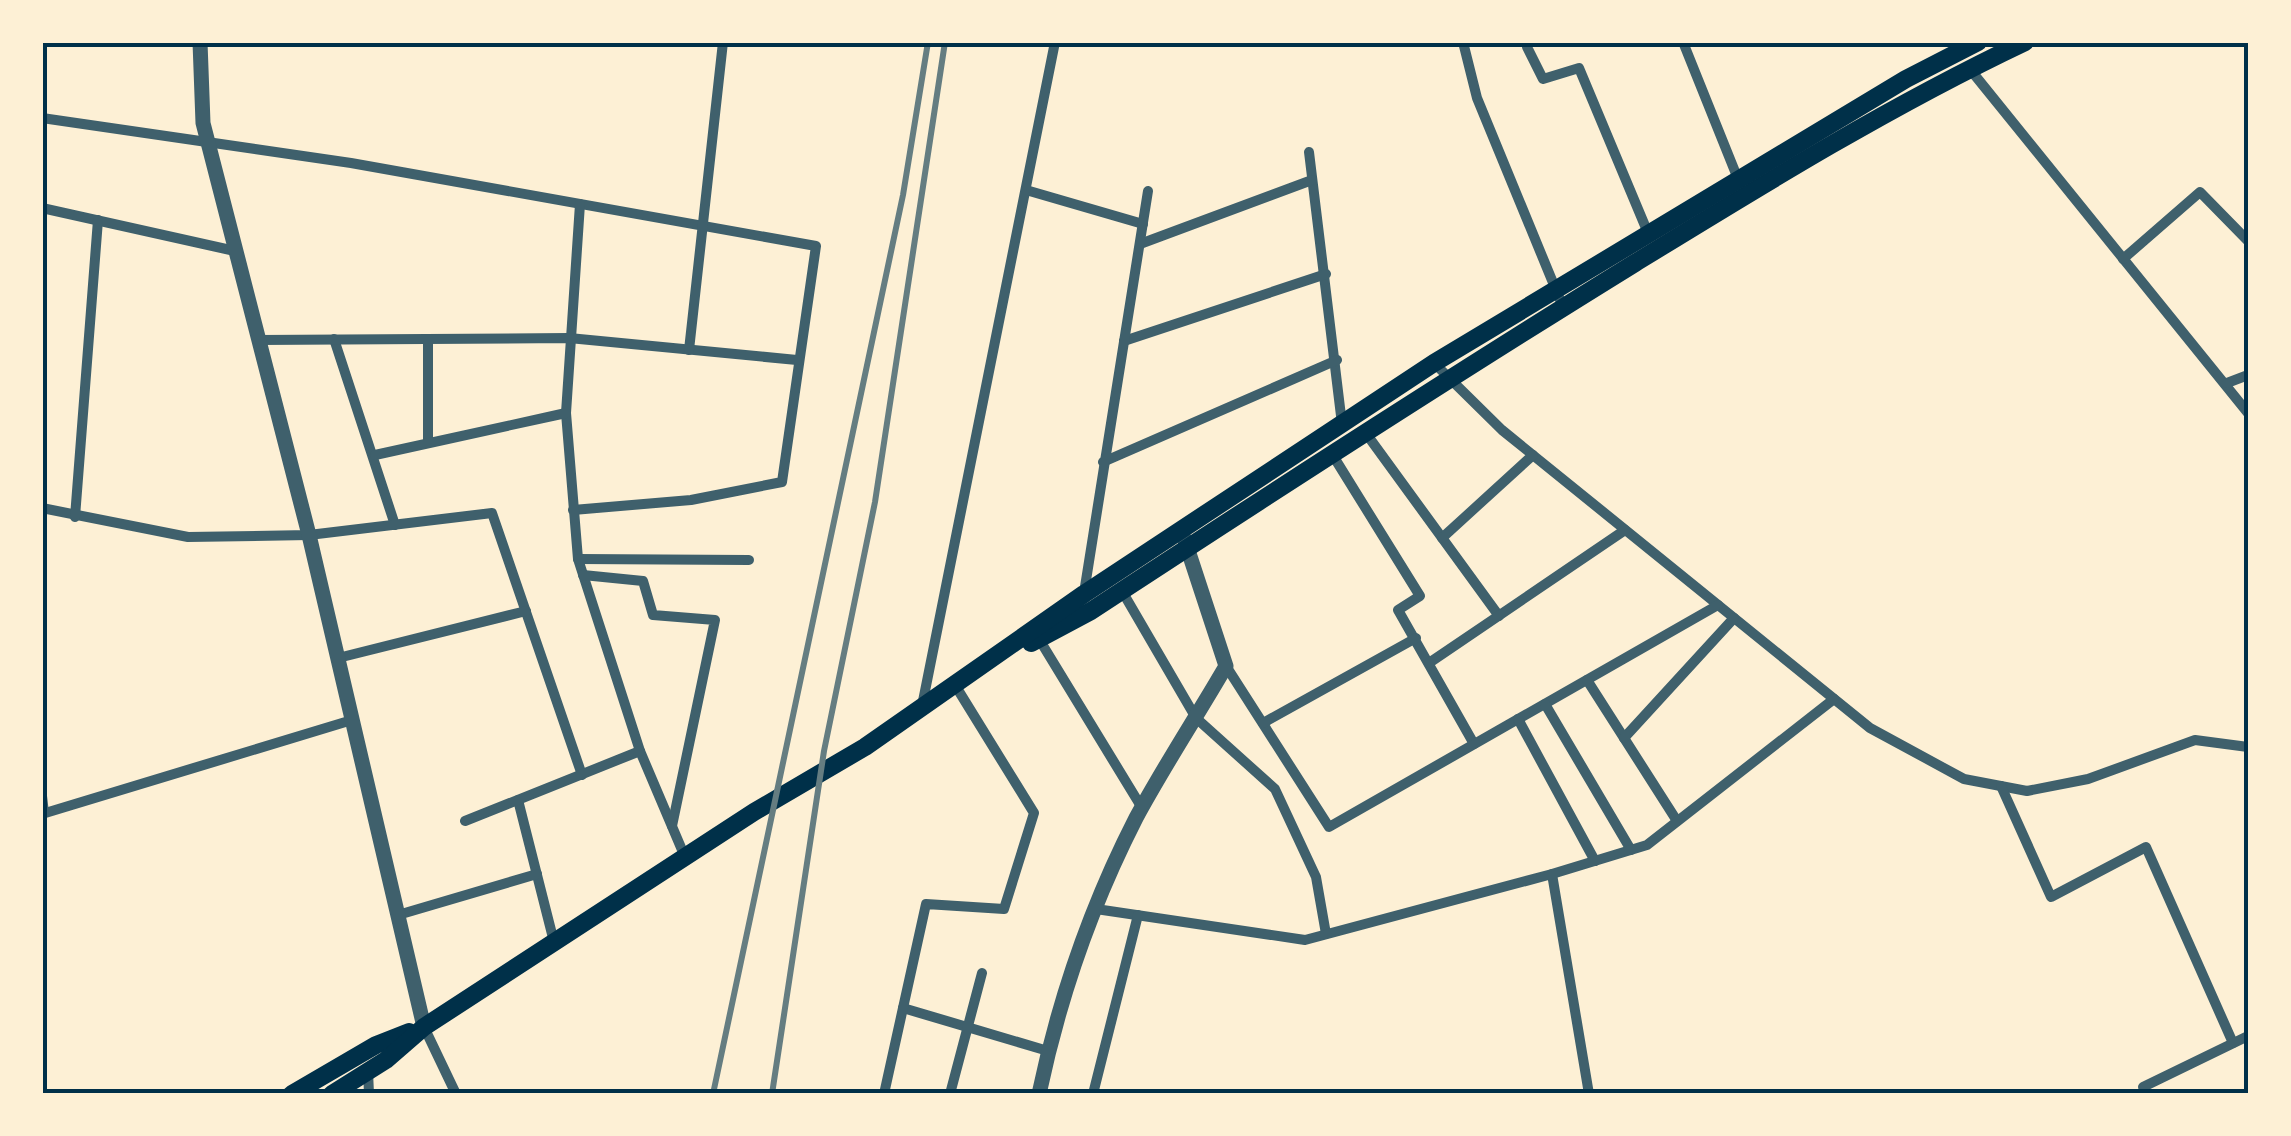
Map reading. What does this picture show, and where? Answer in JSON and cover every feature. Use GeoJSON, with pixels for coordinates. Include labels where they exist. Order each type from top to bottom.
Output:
{"type":"FeatureCollection","features":[{"type":"Feature","properties":{"kind":"main road"},"geometry":{"type":"LineString","coordinates":[[960,682],[1122,591],[1185,539],[1342,424],[1434,363],[1951,48],[1978,42]]}},
{"type":"Feature","properties":{"kind":"main road"},"geometry":{"type":"LineString","coordinates":[[332,1094],[424,1026],[922,708],[1084,594],[1332,454],[1762,186],[2025,42]]}},
{"type":"Feature","properties":{"kind":"main road"},"geometry":{"type":"LineString","coordinates":[[292,1094],[376,1045],[424,1026]]}},
{"type":"Feature","properties":{"kind":"street"},"geometry":{"type":"LineString","coordinates":[[200,42],[203,124],[310,535],[424,1026],[456,1094]]}},
{"type":"Feature","properties":{"kind":"street"},"geometry":{"type":"LineString","coordinates":[[688,350],[723,42]]}},
{"type":"Feature","properties":{"kind":"street"},"geometry":{"type":"LineString","coordinates":[[922,708],[1056,42]]}},
{"type":"Feature","properties":{"kind":"street"},"geometry":{"type":"LineString","coordinates":[[1462,42],[1477,98],[1563,308]]}},
{"type":"Feature","properties":{"kind":"street"},"geometry":{"type":"LineString","coordinates":[[1683,42],[1738,179]]}},
{"type":"Feature","properties":{"kind":"street"},"geometry":{"type":"LineString","coordinates":[[1527,47],[1543,80],[1579,68],[1648,233]]}},
{"type":"Feature","properties":{"kind":"street"},"geometry":{"type":"LineString","coordinates":[[1951,48],[2248,413]]}},
{"type":"Feature","properties":{"kind":"street"},"geometry":{"type":"LineString","coordinates":[[42,118],[351,164],[816,246],[782,482],[691,500],[573,510]]}},
{"type":"Feature","properties":{"kind":"street"},"geometry":{"type":"LineString","coordinates":[[1310,152],[1342,424]]}},
{"type":"Feature","properties":{"kind":"street"},"geometry":{"type":"LineString","coordinates":[[1140,244],[1312,180]]}},
{"type":"Feature","properties":{"kind":"street"},"geometry":{"type":"LineString","coordinates":[[1026,190],[1143,224]]}},
{"type":"Feature","properties":{"kind":"street"},"geometry":{"type":"LineString","coordinates":[[1084,594],[1148,191]]}},
{"type":"Feature","properties":{"kind":"street"},"geometry":{"type":"LineString","coordinates":[[2124,259],[2200,192],[2248,240]]}},
{"type":"Feature","properties":{"kind":"street"},"geometry":{"type":"LineString","coordinates":[[580,204],[566,413],[578,559],[640,752],[685,857]]}},
{"type":"Feature","properties":{"kind":"street"},"geometry":{"type":"LineString","coordinates":[[42,208],[235,251]]}},
{"type":"Feature","properties":{"kind":"street"},"geometry":{"type":"LineString","coordinates":[[75,516],[98,220]]}},
{"type":"Feature","properties":{"kind":"street"},"geometry":{"type":"LineString","coordinates":[[1124,341],[1326,274]]}},
{"type":"Feature","properties":{"kind":"street"},"geometry":{"type":"LineString","coordinates":[[258,340],[569,338],[797,360]]}},
{"type":"Feature","properties":{"kind":"street"},"geometry":{"type":"LineString","coordinates":[[428,339],[428,443]]}},
{"type":"Feature","properties":{"kind":"street"},"geometry":{"type":"LineString","coordinates":[[334,340],[395,524]]}},
{"type":"Feature","properties":{"kind":"street"},"geometry":{"type":"LineString","coordinates":[[1103,462],[1337,360]]}},
{"type":"Feature","properties":{"kind":"street"},"geometry":{"type":"LineString","coordinates":[[1434,363],[1533,455],[1870,728],[1964,780],[2027,791],[2088,780],[2194,740],[2248,746]]}},
{"type":"Feature","properties":{"kind":"street"},"geometry":{"type":"LineString","coordinates":[[2227,383],[2248,374]]}},
{"type":"Feature","properties":{"kind":"street"},"geometry":{"type":"LineString","coordinates":[[375,455],[566,413]]}},
{"type":"Feature","properties":{"kind":"street"},"geometry":{"type":"LineString","coordinates":[[1365,432],[1499,616]]}},
{"type":"Feature","properties":{"kind":"street"},"geometry":{"type":"LineString","coordinates":[[1332,454],[1420,596],[1398,610],[1474,744]]}},
{"type":"Feature","properties":{"kind":"street"},"geometry":{"type":"LineString","coordinates":[[1442,538],[1533,455]]}},
{"type":"Feature","properties":{"kind":"street"},"geometry":{"type":"LineString","coordinates":[[42,508],[188,537],[310,535],[492,513],[582,775]]}},
{"type":"Feature","properties":{"kind":"street"},"geometry":{"type":"LineString","coordinates":[[1429,663],[1626,530]]}},
{"type":"Feature","properties":{"kind":"street"},"geometry":{"type":"LineString","coordinates":[[1185,539],[1226,666],[1329,827],[1718,605]]}},
{"type":"Feature","properties":{"kind":"street"},"geometry":{"type":"LineString","coordinates":[[578,559],[749,560]]}},
{"type":"Feature","properties":{"kind":"street"},"geometry":{"type":"LineString","coordinates":[[583,575],[643,581],[653,615],[715,620],[672,827]]}},
{"type":"Feature","properties":{"kind":"street"},"geometry":{"type":"LineString","coordinates":[[1122,591],[1196,718],[1275,790],[1316,876],[1326,934]]}},
{"type":"Feature","properties":{"kind":"street"},"geometry":{"type":"LineString","coordinates":[[338,658],[526,611]]}},
{"type":"Feature","properties":{"kind":"street"},"geometry":{"type":"LineString","coordinates":[[1624,738],[1734,618]]}},
{"type":"Feature","properties":{"kind":"street"},"geometry":{"type":"LineString","coordinates":[[1263,723],[1416,638]]}},
{"type":"Feature","properties":{"kind":"street"},"geometry":{"type":"LineString","coordinates":[[1038,639],[1142,808]]}},
{"type":"Feature","properties":{"kind":"street"},"geometry":{"type":"LineString","coordinates":[[1038,1094],[1053,1026],[1096,909],[1142,808],[1226,666]]}},
{"type":"Feature","properties":{"kind":"street"},"geometry":{"type":"LineString","coordinates":[[1587,680],[1677,821]]}},
{"type":"Feature","properties":{"kind":"street"},"geometry":{"type":"LineString","coordinates":[[884,1094],[926,904],[1004,909],[1034,813],[960,682]]}},
{"type":"Feature","properties":{"kind":"street"},"geometry":{"type":"LineString","coordinates":[[1096,909],[1304,940],[1552,874],[1647,845],[1834,699]]}},
{"type":"Feature","properties":{"kind":"street"},"geometry":{"type":"LineString","coordinates":[[1545,704],[1630,850]]}},
{"type":"Feature","properties":{"kind":"street"},"geometry":{"type":"LineString","coordinates":[[1518,719],[1594,860]]}},
{"type":"Feature","properties":{"kind":"street"},"geometry":{"type":"LineString","coordinates":[[42,796],[43,814],[352,720]]}},
{"type":"Feature","properties":{"kind":"street"},"geometry":{"type":"LineString","coordinates":[[465,821],[640,752]]}},
{"type":"Feature","properties":{"kind":"street"},"geometry":{"type":"LineString","coordinates":[[2001,786],[2050,897],[2146,847],[2233,1044]]}},
{"type":"Feature","properties":{"kind":"street"},"geometry":{"type":"LineString","coordinates":[[518,800],[554,942]]}},
{"type":"Feature","properties":{"kind":"street"},"geometry":{"type":"LineString","coordinates":[[398,914],[536,874]]}},
{"type":"Feature","properties":{"kind":"street"},"geometry":{"type":"LineString","coordinates":[[1552,874],[1589,1094]]}},
{"type":"Feature","properties":{"kind":"street"},"geometry":{"type":"LineString","coordinates":[[1093,1094],[1138,915]]}},
{"type":"Feature","properties":{"kind":"street"},"geometry":{"type":"LineString","coordinates":[[950,1094],[982,973]]}},
{"type":"Feature","properties":{"kind":"street"},"geometry":{"type":"LineString","coordinates":[[903,1008],[1048,1051]]}},
{"type":"Feature","properties":{"kind":"street"},"geometry":{"type":"LineString","coordinates":[[2146,1094],[2144,1087],[2248,1036]]}},
{"type":"Feature","properties":{"kind":"street"},"geometry":{"type":"LineString","coordinates":[[368,1071],[369,1094]]}},
{"type":"Feature","properties":{"kind":"railway"},"geometry":{"type":"LineString","coordinates":[[713,1094],[903,195],[928,42]]}},
{"type":"Feature","properties":{"kind":"railway"},"geometry":{"type":"LineString","coordinates":[[772,1094],[824,751],[875,502],[945,42]]}}]}
